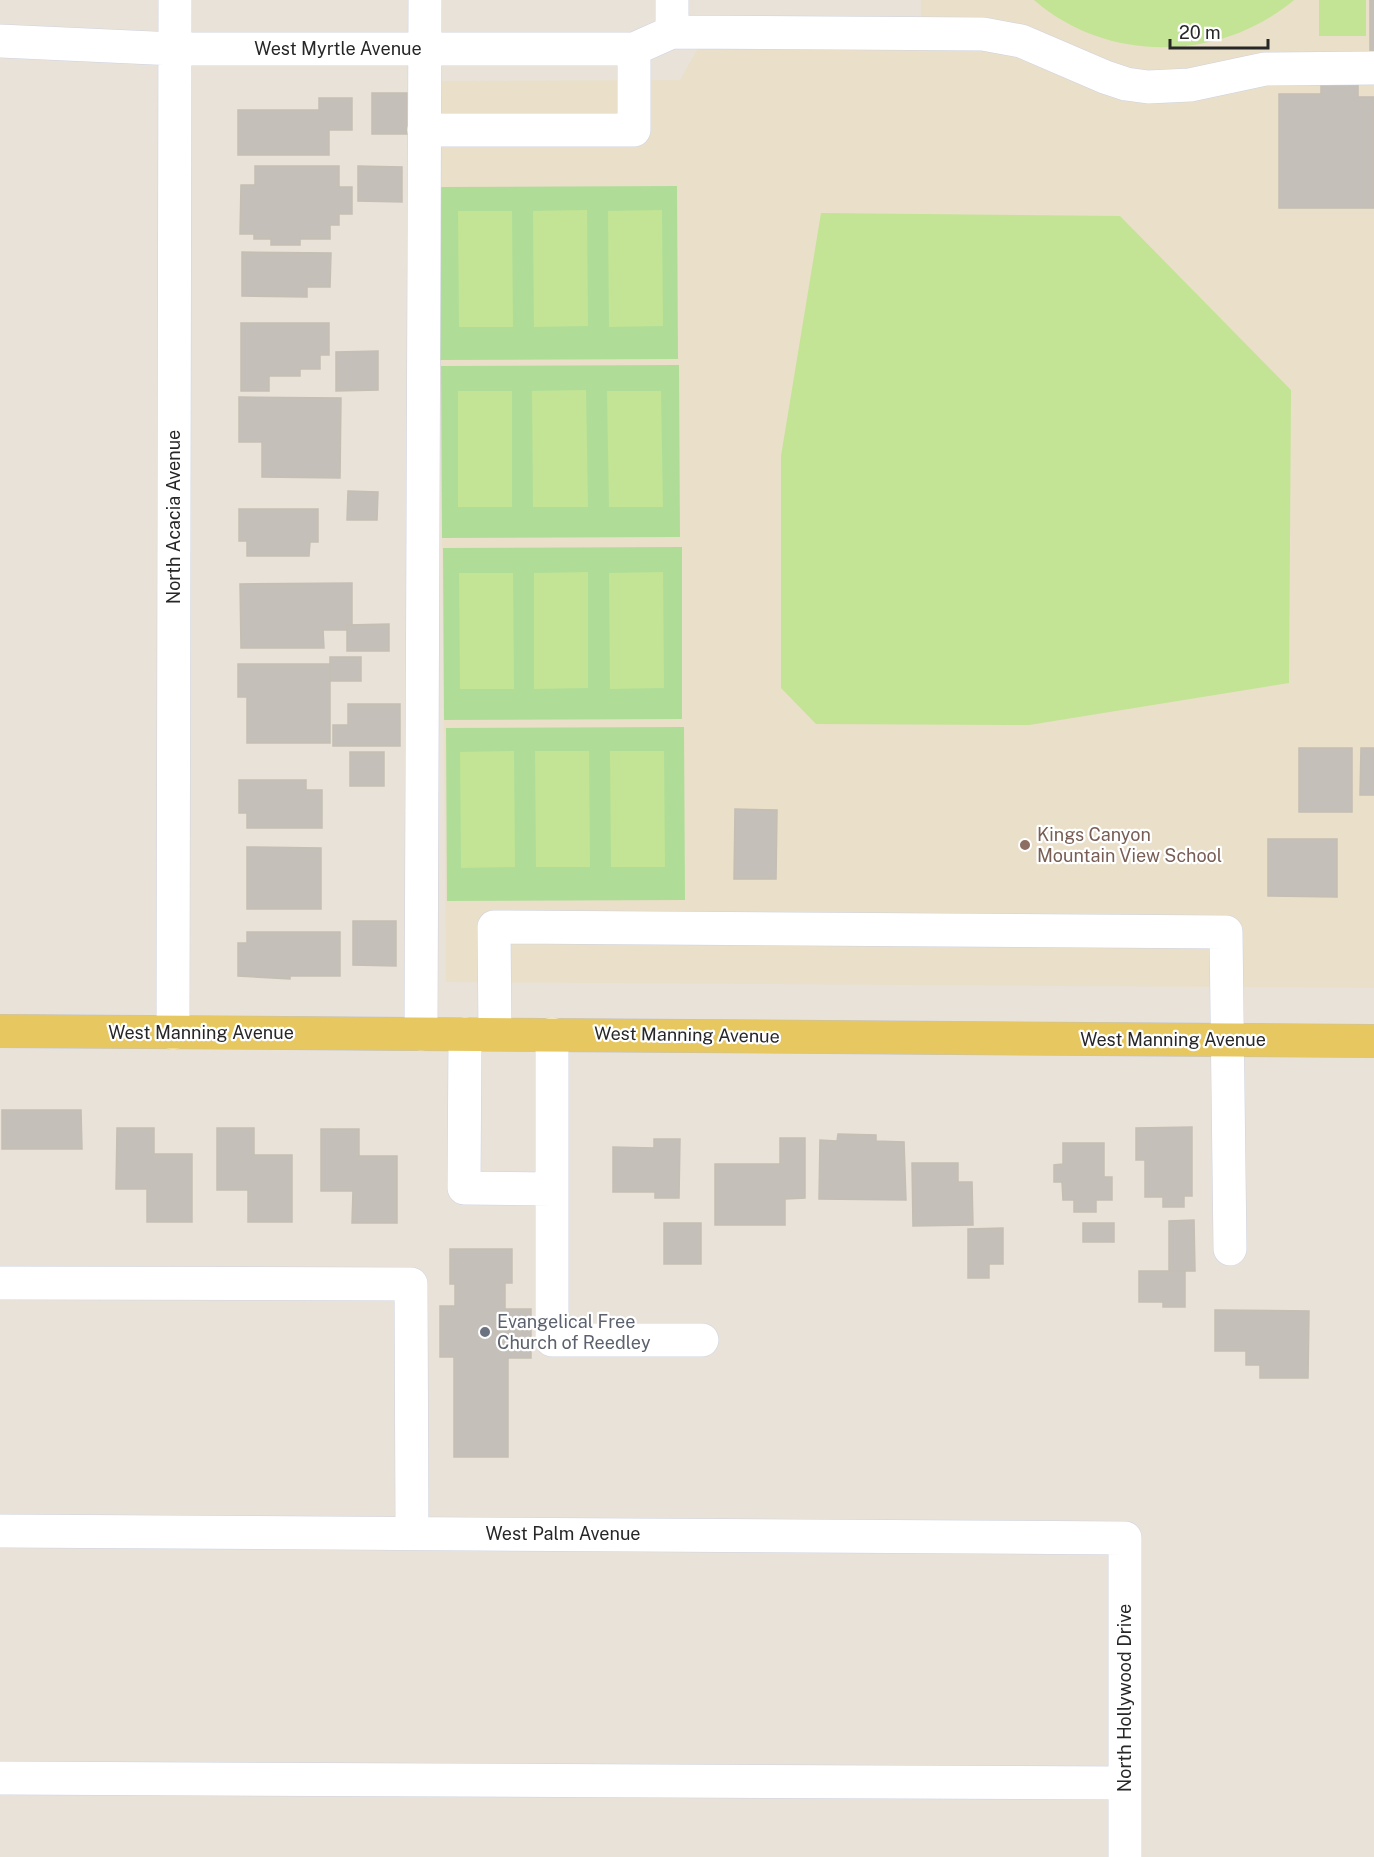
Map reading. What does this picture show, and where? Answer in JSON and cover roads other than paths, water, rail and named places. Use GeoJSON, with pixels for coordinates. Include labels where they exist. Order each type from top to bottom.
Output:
{"type":"FeatureCollection","features":[{"type":"Feature","properties":{"kind":"main road","name":"West Manning Avenue"},"geometry":{"type":"LineString","coordinates":[[0,1031],[1374,1041]]}},
{"type":"Feature","properties":{"kind":"street","name":"North Acacia Avenue"},"geometry":{"type":"LineString","coordinates":[[173,1033],[175,0]]}},
{"type":"Feature","properties":{"kind":"street"},"geometry":{"type":"LineString","coordinates":[[421,1034],[425,0]]}},
{"type":"Feature","properties":{"kind":"street","name":"West Myrtle Avenue"},"geometry":{"type":"LineString","coordinates":[[0,41],[175,48],[634,48],[672,16]]}},
{"type":"Feature","properties":{"kind":"street"},"geometry":{"type":"LineString","coordinates":[[672,16],[983,34],[1021,41],[1105,77],[1126,84],[1148,87],[1190,85],[1265,69],[1374,68]]}},
{"type":"Feature","properties":{"kind":"street"},"geometry":{"type":"LineString","coordinates":[[424,130],[634,130],[634,48]]}},
{"type":"Feature","properties":{"kind":"street"},"geometry":{"type":"LineString","coordinates":[[552,1189],[464,1188],[494,927],[1226,932],[1230,1249]]}},
{"type":"Feature","properties":{"kind":"street"},"geometry":{"type":"LineString","coordinates":[[552,1034],[552,1340],[702,1340]]}},
{"type":"Feature","properties":{"kind":"street"},"geometry":{"type":"LineString","coordinates":[[0,1283],[411,1284],[412,1533]]}},
{"type":"Feature","properties":{"kind":"street","name":"West Palm Avenue"},"geometry":{"type":"LineString","coordinates":[[0,1531],[1125,1538]]}},
{"type":"Feature","properties":{"kind":"street","name":"North Hollywood Drive"},"geometry":{"type":"LineString","coordinates":[[1125,1538],[1125,1857]]}},
{"type":"Feature","properties":{"kind":"street"},"geometry":{"type":"LineString","coordinates":[[0,1778],[1125,1783]]}},
{"type":"Feature","properties":{"kind":"place","name":"Kings Canyon Mountain View School"},"geometry":{"type":"Point","coordinates":[1025,845]}},
{"type":"Feature","properties":{"kind":"place","name":"Evangelical Free Church of Reedley"},"geometry":{"type":"Point","coordinates":[485,1332]}}]}
